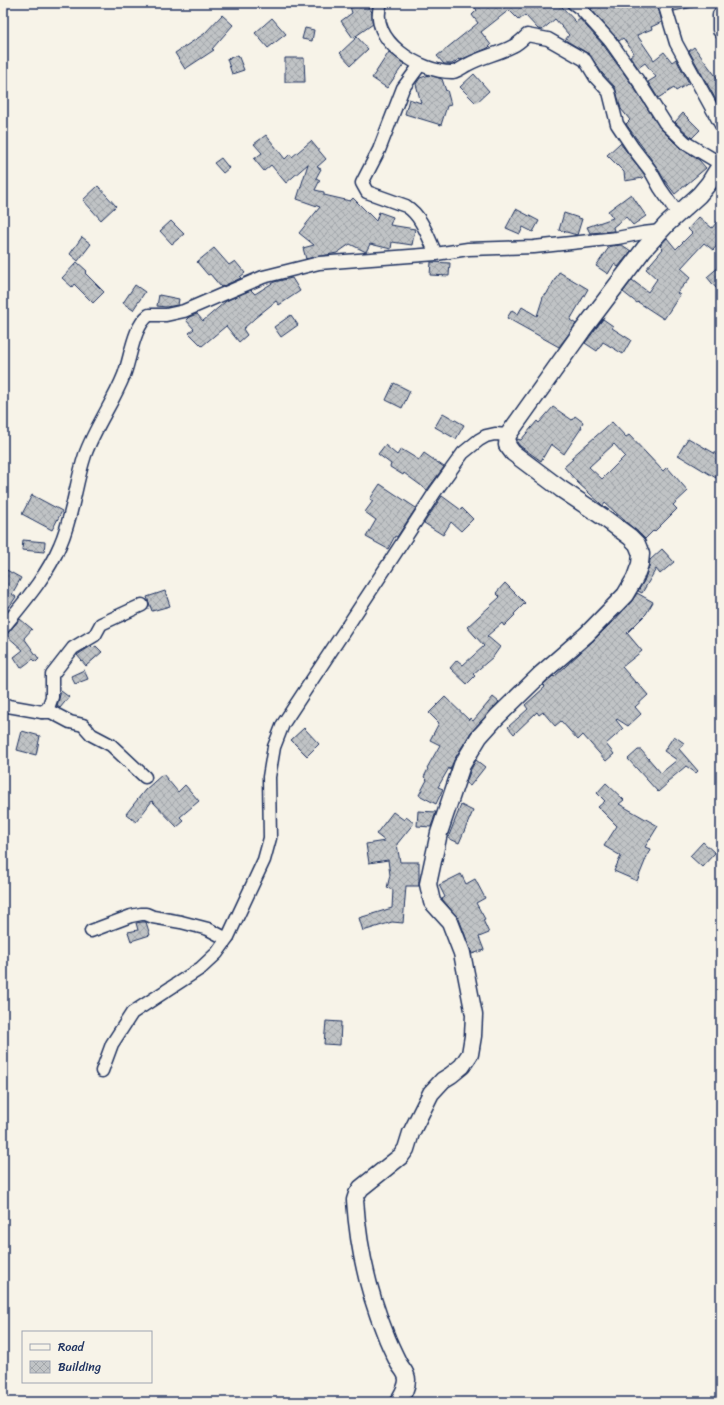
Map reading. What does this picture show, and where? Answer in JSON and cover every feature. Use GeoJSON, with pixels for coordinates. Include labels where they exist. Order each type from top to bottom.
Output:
{"type":"FeatureCollection","features":[{"type":"Feature","properties":{"kind":"street"},"geometry":{"type":"LineString","coordinates":[[381,3],[379,9],[380,25],[390,42],[399,52],[429,68],[455,72],[474,61],[514,46],[527,35],[548,39],[585,60],[596,78],[608,92],[617,124],[650,170],[660,188],[678,214]]}},
{"type":"Feature","properties":{"kind":"street"},"geometry":{"type":"LineString","coordinates":[[398,1402],[405,1390],[407,1381],[406,1374],[399,1364],[385,1334],[375,1302],[362,1255],[355,1200],[361,1188],[401,1156],[406,1149],[411,1133],[431,1093],[442,1080],[462,1066],[470,1054],[474,1015],[462,953],[450,922],[432,902],[428,884],[439,833],[462,765],[479,737],[541,674],[587,634],[625,595],[635,578],[640,564],[641,554],[637,544],[630,537],[561,489],[513,452],[507,445],[508,435],[582,331],[644,250],[678,214],[699,195],[709,183],[721,164],[686,142],[665,123],[639,82],[610,41],[581,9],[573,3]]}},
{"type":"Feature","properties":{"kind":"street"},"geometry":{"type":"LineString","coordinates":[[664,3],[676,43],[721,126]]}},
{"type":"Feature","properties":{"kind":"street"},"geometry":{"type":"LineString","coordinates":[[721,15],[721,30]]}},
{"type":"Feature","properties":{"kind":"street"},"geometry":{"type":"LineString","coordinates":[[420,64],[403,88],[378,150],[362,183],[367,192],[401,204],[412,210],[422,224],[436,254]]}},
{"type":"Feature","properties":{"kind":"street"},"geometry":{"type":"LineString","coordinates":[[3,628],[32,593],[60,546],[72,508],[86,453],[123,377],[138,327],[149,315],[166,315],[184,311],[263,276],[319,263],[436,254],[468,249],[534,247],[616,238],[661,231]]}},
{"type":"Feature","properties":{"kind":"street"},"geometry":{"type":"LineString","coordinates":[[102,1071],[112,1044],[132,1013],[200,968],[217,952],[227,939],[264,860],[270,838],[269,777],[274,747],[283,724],[390,563],[435,492],[463,453],[486,436],[495,434],[508,435]]}},
{"type":"Feature","properties":{"kind":"street"},"geometry":{"type":"LineString","coordinates":[[42,712],[48,708],[52,697],[52,675],[74,648],[95,635],[102,624],[142,605]]}},
{"type":"Feature","properties":{"kind":"street"},"geometry":{"type":"LineString","coordinates":[[3,703],[8,706],[42,712],[51,712],[70,722],[83,725],[92,735],[111,745],[145,777]]}},
{"type":"Feature","properties":{"kind":"street"},"geometry":{"type":"LineString","coordinates":[[91,931],[131,916],[146,914],[153,917],[208,929],[227,939]]}},
{"type":"Feature","properties":{"kind":"building"},"geometry":{"type":"Polygon","coordinates":[[[349,3],[365,3],[372,12],[373,24],[353,38],[341,21],[352,13],[349,3]]]}},
{"type":"Feature","properties":{"kind":"building"},"geometry":{"type":"Polygon","coordinates":[[[471,3],[563,3],[562,7],[576,22],[580,19],[604,46],[633,86],[660,128],[681,149],[699,160],[706,168],[675,194],[626,124],[630,120],[621,109],[615,87],[602,73],[589,54],[565,40],[569,35],[555,19],[542,30],[538,29],[525,15],[519,20],[509,10],[481,32],[491,45],[488,48],[460,60],[459,59],[452,64],[444,64],[437,56],[478,23],[472,15],[477,10],[471,3]]]}},
{"type":"Feature","properties":{"kind":"building"},"geometry":{"type":"Polygon","coordinates":[[[597,3],[609,3],[614,9],[621,3],[657,3],[662,22],[651,27],[652,29],[637,35],[654,60],[664,52],[672,62],[676,59],[689,83],[676,91],[674,88],[658,98],[648,82],[656,77],[645,63],[638,68],[630,56],[634,53],[623,38],[619,41],[591,9],[597,3]]]}},
{"type":"Feature","properties":{"kind":"building"},"geometry":{"type":"Polygon","coordinates":[[[672,3],[693,3],[693,7],[674,11],[672,3]]]}},
{"type":"Feature","properties":{"kind":"building"},"geometry":{"type":"Polygon","coordinates":[[[222,15],[233,25],[212,49],[214,50],[185,69],[175,53],[204,34],[222,15]]]}},
{"type":"Feature","properties":{"kind":"building"},"geometry":{"type":"Polygon","coordinates":[[[272,18],[286,34],[268,48],[255,33],[272,18]]]}},
{"type":"Feature","properties":{"kind":"building"},"geometry":{"type":"Polygon","coordinates":[[[305,28],[314,30],[312,41],[302,39],[305,28]]]}},
{"type":"Feature","properties":{"kind":"building"},"geometry":{"type":"Polygon","coordinates":[[[357,37],[368,49],[351,65],[340,53],[357,37]]]}},
{"type":"Feature","properties":{"kind":"building"},"geometry":{"type":"Polygon","coordinates":[[[694,47],[721,83],[721,109],[689,51],[694,47]]]}},
{"type":"Feature","properties":{"kind":"building"},"geometry":{"type":"Polygon","coordinates":[[[389,52],[404,64],[387,88],[372,78],[389,52]]]}},
{"type":"Feature","properties":{"kind":"building"},"geometry":{"type":"Polygon","coordinates":[[[238,55],[244,70],[232,74],[227,59],[238,55]]]}},
{"type":"Feature","properties":{"kind":"building"},"geometry":{"type":"Polygon","coordinates":[[[285,58],[304,58],[305,82],[285,82],[285,58]]]}},
{"type":"Feature","properties":{"kind":"building"},"geometry":{"type":"Polygon","coordinates":[[[474,74],[489,91],[476,103],[460,87],[474,74]]]}},
{"type":"Feature","properties":{"kind":"building"},"geometry":{"type":"Polygon","coordinates":[[[429,75],[442,79],[451,105],[447,106],[441,125],[405,114],[409,99],[421,103],[416,84],[420,78],[429,75]]]}},
{"type":"Feature","properties":{"kind":"building"},"geometry":{"type":"Polygon","coordinates":[[[683,113],[700,130],[692,138],[675,122],[683,113]]]}},
{"type":"Feature","properties":{"kind":"building"},"geometry":{"type":"Polygon","coordinates":[[[266,135],[285,159],[290,154],[292,157],[311,141],[326,159],[317,167],[321,169],[316,178],[320,180],[315,190],[324,192],[324,195],[350,201],[353,198],[376,221],[379,212],[393,217],[390,225],[415,229],[412,245],[392,242],[391,249],[370,244],[366,252],[350,244],[337,253],[306,259],[303,248],[314,245],[299,233],[320,207],[297,199],[308,164],[286,183],[271,165],[264,171],[254,159],[262,153],[254,144],[266,135]]]}},
{"type":"Feature","properties":{"kind":"building"},"geometry":{"type":"Polygon","coordinates":[[[620,143],[644,174],[645,176],[643,178],[625,181],[624,172],[607,155],[620,143]]]}},
{"type":"Feature","properties":{"kind":"building"},"geometry":{"type":"Polygon","coordinates":[[[221,158],[229,168],[223,173],[214,163],[221,158]]]}},
{"type":"Feature","properties":{"kind":"building"},"geometry":{"type":"Polygon","coordinates":[[[98,186],[116,206],[101,220],[83,200],[98,186]]]}},
{"type":"Feature","properties":{"kind":"building"},"geometry":{"type":"Polygon","coordinates":[[[631,194],[646,216],[633,225],[626,217],[613,227],[614,231],[590,233],[587,227],[613,218],[608,211],[631,194]]]}},
{"type":"Feature","properties":{"kind":"building"},"geometry":{"type":"Polygon","coordinates":[[[516,209],[539,221],[533,232],[523,227],[520,234],[506,228],[516,209]]]}},
{"type":"Feature","properties":{"kind":"building"},"geometry":{"type":"Polygon","coordinates":[[[564,213],[582,219],[577,235],[559,230],[564,213]]]}},
{"type":"Feature","properties":{"kind":"building"},"geometry":{"type":"Polygon","coordinates":[[[699,217],[712,228],[721,217],[721,241],[713,250],[704,243],[681,268],[691,277],[677,293],[680,295],[664,319],[638,302],[637,303],[623,292],[632,280],[648,292],[657,279],[646,269],[663,249],[660,246],[667,238],[676,249],[692,233],[688,229],[699,217]]]}},
{"type":"Feature","properties":{"kind":"building"},"geometry":{"type":"Polygon","coordinates":[[[171,221],[184,234],[172,244],[160,231],[171,221]]]}},
{"type":"Feature","properties":{"kind":"building"},"geometry":{"type":"Polygon","coordinates":[[[82,237],[91,244],[78,261],[70,254],[82,237]]]}},
{"type":"Feature","properties":{"kind":"building"},"geometry":{"type":"Polygon","coordinates":[[[622,245],[631,251],[618,267],[614,264],[608,274],[596,266],[610,246],[622,245]]]}},
{"type":"Feature","properties":{"kind":"building"},"geometry":{"type":"Polygon","coordinates":[[[214,248],[229,265],[235,261],[245,273],[240,277],[241,278],[221,287],[210,274],[208,275],[197,262],[214,248]]]}},
{"type":"Feature","properties":{"kind":"building"},"geometry":{"type":"Polygon","coordinates":[[[77,262],[87,271],[85,273],[104,292],[93,303],[74,284],[72,287],[62,278],[77,262]]]}},
{"type":"Feature","properties":{"kind":"building"},"geometry":{"type":"Polygon","coordinates":[[[431,262],[450,263],[449,276],[430,275],[431,262]]]}},
{"type":"Feature","properties":{"kind":"building"},"geometry":{"type":"Polygon","coordinates":[[[721,265],[721,284],[716,288],[707,277],[721,265]]]}},
{"type":"Feature","properties":{"kind":"building"},"geometry":{"type":"Polygon","coordinates":[[[559,272],[588,289],[570,320],[576,324],[559,347],[507,318],[512,310],[518,314],[522,307],[537,316],[544,294],[546,295],[559,272]]]}},
{"type":"Feature","properties":{"kind":"building"},"geometry":{"type":"Polygon","coordinates":[[[292,278],[300,291],[279,305],[276,301],[255,318],[243,329],[247,335],[239,342],[226,326],[202,346],[189,333],[194,329],[186,320],[189,317],[197,314],[203,321],[226,301],[251,290],[255,294],[274,282],[292,278]]]}},
{"type":"Feature","properties":{"kind":"building"},"geometry":{"type":"Polygon","coordinates":[[[135,285],[145,292],[133,310],[123,303],[135,285]]]}},
{"type":"Feature","properties":{"kind":"building"},"geometry":{"type":"Polygon","coordinates":[[[159,295],[179,299],[178,305],[166,307],[157,306],[159,295]]]}},
{"type":"Feature","properties":{"kind":"building"},"geometry":{"type":"Polygon","coordinates":[[[291,315],[298,325],[281,337],[274,327],[291,315]]]}},
{"type":"Feature","properties":{"kind":"building"},"geometry":{"type":"Polygon","coordinates":[[[603,319],[613,326],[612,328],[631,340],[623,354],[603,342],[597,351],[585,343],[603,319]]]}},
{"type":"Feature","properties":{"kind":"building"},"geometry":{"type":"Polygon","coordinates":[[[394,383],[410,391],[402,408],[386,400],[394,383]]]}},
{"type":"Feature","properties":{"kind":"building"},"geometry":{"type":"Polygon","coordinates":[[[553,407],[572,420],[575,416],[583,422],[582,427],[564,454],[551,444],[541,461],[520,446],[517,439],[521,440],[537,421],[539,423],[553,407]]]}},
{"type":"Feature","properties":{"kind":"building"},"geometry":{"type":"Polygon","coordinates":[[[443,413],[464,425],[456,439],[435,427],[443,413]]]}},
{"type":"Feature","properties":{"kind":"building"},"geometry":{"type":"Polygon","coordinates":[[[612,422],[626,437],[629,435],[663,471],[667,467],[688,491],[673,505],[677,509],[645,539],[605,503],[603,506],[577,482],[564,467],[573,459],[571,458],[612,422]],[[614,444],[589,467],[602,479],[625,456],[614,444]]]}},
{"type":"Feature","properties":{"kind":"building"},"geometry":{"type":"Polygon","coordinates":[[[688,438],[721,457],[721,469],[716,478],[678,455],[688,438]]]}},
{"type":"Feature","properties":{"kind":"building"},"geometry":{"type":"Polygon","coordinates":[[[385,445],[397,455],[401,449],[419,460],[424,453],[444,467],[427,490],[404,473],[403,475],[390,467],[391,464],[378,454],[385,445]]]}},
{"type":"Feature","properties":{"kind":"building"},"geometry":{"type":"Polygon","coordinates":[[[380,484],[416,508],[397,537],[395,536],[388,549],[366,537],[376,520],[365,512],[373,501],[370,499],[380,484]]]}},
{"type":"Feature","properties":{"kind":"building"},"geometry":{"type":"Polygon","coordinates":[[[32,495],[62,511],[52,530],[22,514],[32,495]]]}},
{"type":"Feature","properties":{"kind":"building"},"geometry":{"type":"Polygon","coordinates":[[[442,496],[461,510],[462,508],[473,519],[461,531],[451,522],[443,535],[424,523],[442,496]]]}},
{"type":"Feature","properties":{"kind":"building"},"geometry":{"type":"Polygon","coordinates":[[[23,540],[45,542],[44,552],[22,550],[23,540]]]}},
{"type":"Feature","properties":{"kind":"building"},"geometry":{"type":"Polygon","coordinates":[[[662,549],[674,562],[660,574],[656,569],[642,593],[638,591],[644,581],[650,560],[662,549]]]}},
{"type":"Feature","properties":{"kind":"building"},"geometry":{"type":"Polygon","coordinates":[[[3,568],[21,578],[12,594],[16,597],[9,607],[6,604],[3,609],[3,568]]]}},
{"type":"Feature","properties":{"kind":"building"},"geometry":{"type":"Polygon","coordinates":[[[505,583],[525,603],[504,626],[502,623],[487,636],[500,647],[493,657],[473,674],[475,676],[467,684],[450,668],[457,660],[463,665],[484,646],[467,627],[500,597],[496,593],[505,583]]]}},
{"type":"Feature","properties":{"kind":"building"},"geometry":{"type":"Polygon","coordinates":[[[165,591],[170,606],[152,611],[147,597],[165,591]]]}},
{"type":"Feature","properties":{"kind":"building"},"geometry":{"type":"Polygon","coordinates":[[[637,593],[653,602],[646,614],[627,633],[642,651],[622,667],[648,695],[635,707],[641,714],[628,726],[617,719],[616,720],[623,729],[606,744],[614,754],[606,761],[583,735],[578,740],[561,721],[555,726],[543,712],[539,715],[537,712],[514,734],[508,727],[528,709],[525,705],[545,687],[543,685],[547,681],[553,676],[554,677],[612,623],[632,601],[637,593]]]}},
{"type":"Feature","properties":{"kind":"building"},"geometry":{"type":"Polygon","coordinates":[[[20,619],[32,629],[24,638],[39,659],[36,662],[33,659],[21,668],[14,657],[23,650],[6,635],[20,619]]]}},
{"type":"Feature","properties":{"kind":"building"},"geometry":{"type":"Polygon","coordinates":[[[91,646],[93,648],[96,646],[102,652],[86,666],[77,655],[91,646]]]}},
{"type":"Feature","properties":{"kind":"building"},"geometry":{"type":"Polygon","coordinates":[[[84,670],[88,679],[75,684],[71,676],[84,670]]]}},
{"type":"Feature","properties":{"kind":"building"},"geometry":{"type":"Polygon","coordinates":[[[61,691],[69,697],[60,708],[57,706],[61,691]]]}},
{"type":"Feature","properties":{"kind":"building"},"geometry":{"type":"Polygon","coordinates":[[[445,697],[469,720],[470,718],[473,721],[493,697],[499,702],[471,732],[454,760],[450,770],[449,768],[438,787],[443,789],[436,804],[419,795],[427,780],[424,777],[428,769],[427,768],[440,745],[430,740],[439,723],[429,713],[445,697]]]}},
{"type":"Feature","properties":{"kind":"building"},"geometry":{"type":"Polygon","coordinates":[[[304,728],[319,744],[307,756],[291,740],[304,728]]]}},
{"type":"Feature","properties":{"kind":"building"},"geometry":{"type":"Polygon","coordinates":[[[22,731],[40,736],[36,755],[17,750],[22,731]]]}},
{"type":"Feature","properties":{"kind":"building"},"geometry":{"type":"Polygon","coordinates":[[[674,736],[684,743],[679,749],[698,771],[696,773],[686,766],[667,782],[668,783],[658,792],[628,759],[638,750],[641,750],[661,773],[677,760],[664,751],[674,736]]]}},
{"type":"Feature","properties":{"kind":"building"},"geometry":{"type":"Polygon","coordinates":[[[476,760],[485,767],[470,786],[466,783],[476,760]]]}},
{"type":"Feature","properties":{"kind":"building"},"geometry":{"type":"Polygon","coordinates":[[[163,774],[178,792],[185,785],[199,801],[180,817],[184,821],[177,827],[152,801],[136,822],[126,814],[145,790],[163,774]]]}},
{"type":"Feature","properties":{"kind":"building"},"geometry":{"type":"Polygon","coordinates":[[[606,783],[624,800],[619,804],[658,826],[645,847],[650,849],[637,881],[614,871],[621,856],[604,846],[617,826],[598,807],[605,801],[597,793],[606,783]]]}},
{"type":"Feature","properties":{"kind":"building"},"geometry":{"type":"Polygon","coordinates":[[[461,805],[473,811],[459,843],[448,838],[461,805]]]}},
{"type":"Feature","properties":{"kind":"building"},"geometry":{"type":"Polygon","coordinates":[[[418,811],[436,812],[431,827],[417,826],[418,811]]]}},
{"type":"Feature","properties":{"kind":"building"},"geometry":{"type":"Polygon","coordinates":[[[393,812],[404,820],[406,817],[414,823],[397,844],[400,862],[419,862],[419,886],[406,886],[403,923],[392,922],[363,931],[359,918],[392,908],[393,890],[387,888],[390,875],[388,860],[369,863],[366,844],[385,841],[376,834],[393,812]]]}},
{"type":"Feature","properties":{"kind":"building"},"geometry":{"type":"Polygon","coordinates":[[[703,842],[715,853],[702,867],[690,856],[703,842]]]}},
{"type":"Feature","properties":{"kind":"building"},"geometry":{"type":"Polygon","coordinates":[[[461,874],[466,884],[475,879],[485,898],[476,903],[485,919],[483,920],[489,933],[479,937],[484,950],[472,954],[459,919],[442,899],[445,897],[439,885],[461,874]]]}},
{"type":"Feature","properties":{"kind":"building"},"geometry":{"type":"Polygon","coordinates":[[[146,922],[150,935],[131,941],[128,932],[138,930],[136,923],[146,922]]]}},
{"type":"Feature","properties":{"kind":"building"},"geometry":{"type":"Polygon","coordinates":[[[326,1021],[341,1022],[340,1045],[324,1044],[326,1021]]]}}]}
